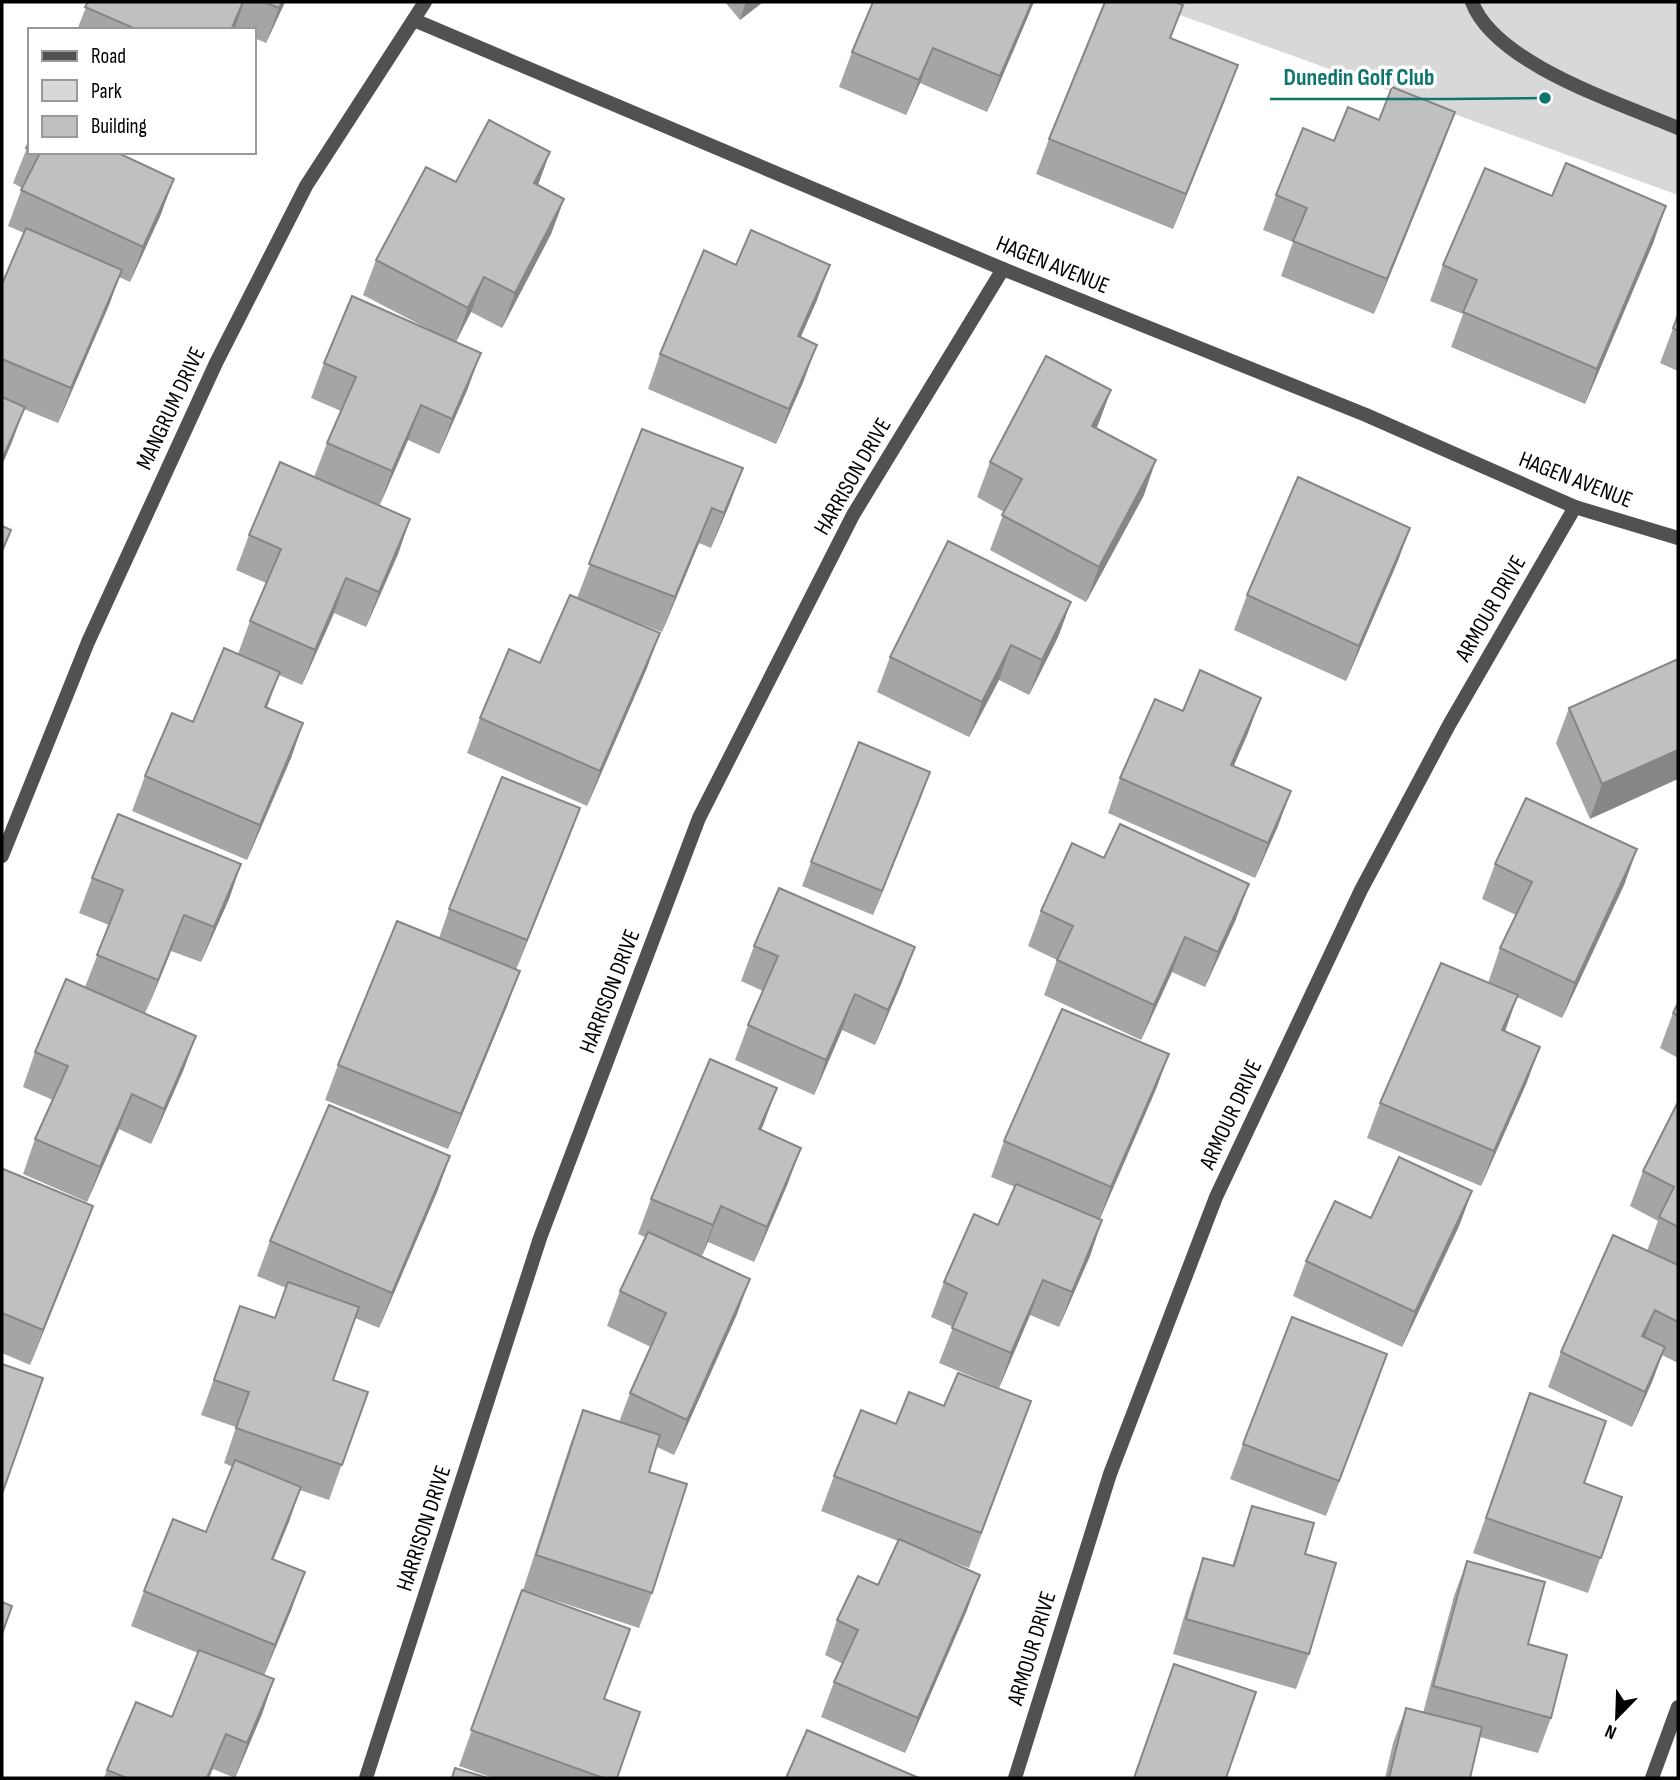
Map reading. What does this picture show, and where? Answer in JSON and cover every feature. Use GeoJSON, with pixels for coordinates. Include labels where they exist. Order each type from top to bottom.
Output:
{"type":"FeatureCollection","features":[{"type":"Feature","properties":{"kind":"street","name":"MANGRUM DRIVE"},"geometry":{"type":"LineString","coordinates":[[2,856],[88,642],[216,363],[306,186],[425,2]]}},
{"type":"Feature","properties":{"kind":"street"},"geometry":{"type":"LineString","coordinates":[[1472,2],[1482,22],[1526,60],[1678,128]]}},
{"type":"Feature","properties":{"kind":"street","name":"HAGEN AVENUE"},"geometry":{"type":"LineString","coordinates":[[414,20],[1003,269],[1366,415],[1575,507],[1678,538]]}},
{"type":"Feature","properties":{"kind":"street","name":"HARRISON DRIVE"},"geometry":{"type":"LineString","coordinates":[[366,1778],[540,1238],[699,818],[853,515],[1003,269]]}},
{"type":"Feature","properties":{"kind":"street","name":"ARMOUR DRIVE"},"geometry":{"type":"LineString","coordinates":[[1015,1778],[1110,1474],[1216,1197],[1362,890],[1449,725],[1575,507]]}},
{"type":"Feature","properties":{"kind":"street"},"geometry":{"type":"LineString","coordinates":[[1651,1778],[1678,1707]]}},
{"type":"Feature","properties":{"kind":"green space"},"geometry":{"type":"Polygon","coordinates":[[[1144,2],[1678,2],[1678,195],[1144,2]]]}},
{"type":"Feature","properties":{"kind":"building"},"geometry":{"type":"Polygon","coordinates":[[[88,2],[243,2],[232,28],[133,28],[85,7],[88,2]]]}},
{"type":"Feature","properties":{"kind":"building"},"geometry":{"type":"Polygon","coordinates":[[[264,2],[282,2],[279,8],[264,2]]]}},
{"type":"Feature","properties":{"kind":"building"},"geometry":{"type":"Polygon","coordinates":[[[873,2],[1032,2],[1000,76],[933,48],[919,80],[852,52],[873,2]]]}},
{"type":"Feature","properties":{"kind":"building"},"geometry":{"type":"Polygon","coordinates":[[[1105,2],[1175,2],[1183,5],[1170,38],[1238,65],[1186,194],[1049,139],[1105,2]]]}},
{"type":"Feature","properties":{"kind":"building"},"geometry":{"type":"Polygon","coordinates":[[[1392,87],[1455,112],[1387,279],[1293,241],[1307,208],[1276,195],[1303,128],[1334,141],[1348,107],[1379,120],[1392,87]]]}},
{"type":"Feature","properties":{"kind":"building"},"geometry":{"type":"Polygon","coordinates":[[[489,120],[550,152],[534,183],[564,199],[515,293],[484,277],[468,308],[376,260],[426,167],[456,182],[489,120]]]}},
{"type":"Feature","properties":{"kind":"building"},"geometry":{"type":"Polygon","coordinates":[[[120,154],[174,179],[143,247],[21,190],[39,155],[120,154]]]}},
{"type":"Feature","properties":{"kind":"building"},"geometry":{"type":"Polygon","coordinates":[[[1566,163],[1666,206],[1597,369],[1463,312],[1477,280],[1443,265],[1485,168],[1552,196],[1566,163]]]}},
{"type":"Feature","properties":{"kind":"building"},"geometry":{"type":"Polygon","coordinates":[[[26,228],[122,270],[71,388],[2,359],[2,284],[26,228]]]}},
{"type":"Feature","properties":{"kind":"building"},"geometry":{"type":"Polygon","coordinates":[[[751,230],[830,265],[798,336],[817,345],[789,409],[660,354],[704,250],[736,265],[751,230]]]}},
{"type":"Feature","properties":{"kind":"building"},"geometry":{"type":"Polygon","coordinates":[[[352,296],[481,353],[452,419],[421,405],[392,471],[327,443],[356,377],[324,363],[352,296]]]}},
{"type":"Feature","properties":{"kind":"building"},"geometry":{"type":"Polygon","coordinates":[[[1678,315],[1678,331],[1673,328],[1678,315]]]}},
{"type":"Feature","properties":{"kind":"building"},"geometry":{"type":"Polygon","coordinates":[[[1046,356],[1111,390],[1092,426],[1156,460],[1099,567],[1002,515],[1022,479],[990,462],[1046,356]]]}},
{"type":"Feature","properties":{"kind":"building"},"geometry":{"type":"Polygon","coordinates":[[[2,397],[25,407],[2,460],[2,397]]]}},
{"type":"Feature","properties":{"kind":"building"},"geometry":{"type":"Polygon","coordinates":[[[642,429],[743,468],[724,513],[712,508],[675,597],[589,564],[642,429]]]}},
{"type":"Feature","properties":{"kind":"building"},"geometry":{"type":"Polygon","coordinates":[[[280,462],[410,519],[379,592],[346,578],[315,650],[250,621],[281,549],[249,535],[280,462]]]}},
{"type":"Feature","properties":{"kind":"building"},"geometry":{"type":"Polygon","coordinates":[[[1298,477],[1410,528],[1359,646],[1247,595],[1298,477]]]}},
{"type":"Feature","properties":{"kind":"building"},"geometry":{"type":"Polygon","coordinates":[[[2,526],[11,530],[2,551],[2,526]]]}},
{"type":"Feature","properties":{"kind":"building"},"geometry":{"type":"Polygon","coordinates":[[[948,541],[1071,602],[1042,660],[1011,645],[982,702],[890,657],[948,541]]]}},
{"type":"Feature","properties":{"kind":"building"},"geometry":{"type":"Polygon","coordinates":[[[570,595],[660,633],[600,771],[480,718],[509,649],[540,663],[570,595]]]}},
{"type":"Feature","properties":{"kind":"building"},"geometry":{"type":"Polygon","coordinates":[[[224,648],[280,672],[265,707],[303,723],[260,825],[145,776],[172,713],[193,722],[224,648]]]}},
{"type":"Feature","properties":{"kind":"building"},"geometry":{"type":"Polygon","coordinates":[[[1678,659],[1678,750],[1602,784],[1569,708],[1678,659]]]}},
{"type":"Feature","properties":{"kind":"building"},"geometry":{"type":"Polygon","coordinates":[[[1200,670],[1261,698],[1231,765],[1291,791],[1268,843],[1120,778],[1155,699],[1183,711],[1200,670]]]}},
{"type":"Feature","properties":{"kind":"building"},"geometry":{"type":"Polygon","coordinates":[[[859,742],[930,772],[882,891],[811,862],[859,742]]]}},
{"type":"Feature","properties":{"kind":"building"},"geometry":{"type":"Polygon","coordinates":[[[502,777],[580,808],[527,940],[449,909],[502,777]]]}},
{"type":"Feature","properties":{"kind":"building"},"geometry":{"type":"Polygon","coordinates":[[[1526,798],[1637,849],[1575,983],[1500,948],[1532,882],[1495,864],[1526,798]]]}},
{"type":"Feature","properties":{"kind":"building"},"geometry":{"type":"Polygon","coordinates":[[[118,814],[241,864],[214,927],[184,915],[158,980],[97,955],[123,890],[92,878],[118,814]]]}},
{"type":"Feature","properties":{"kind":"building"},"geometry":{"type":"Polygon","coordinates":[[[1120,824],[1249,884],[1218,952],[1185,937],[1154,1005],[1057,960],[1073,926],[1041,911],[1072,843],[1104,858],[1120,824]]]}},
{"type":"Feature","properties":{"kind":"building"},"geometry":{"type":"Polygon","coordinates":[[[779,888],[915,947],[888,1010],[855,994],[826,1060],[748,1025],[778,956],[754,946],[779,888]]]}},
{"type":"Feature","properties":{"kind":"building"},"geometry":{"type":"Polygon","coordinates":[[[397,921],[520,971],[461,1114],[338,1065],[397,921]]]}},
{"type":"Feature","properties":{"kind":"building"},"geometry":{"type":"Polygon","coordinates":[[[1441,963],[1518,995],[1502,1030],[1540,1047],[1494,1151],[1380,1103],[1441,963]]]}},
{"type":"Feature","properties":{"kind":"building"},"geometry":{"type":"Polygon","coordinates":[[[66,979],[196,1036],[164,1109],[132,1094],[100,1167],[35,1139],[68,1066],[35,1052],[66,979]]]}},
{"type":"Feature","properties":{"kind":"building"},"geometry":{"type":"Polygon","coordinates":[[[1678,1003],[1678,1016],[1673,1013],[1678,1003]]]}},
{"type":"Feature","properties":{"kind":"building"},"geometry":{"type":"Polygon","coordinates":[[[1062,1009],[1169,1054],[1111,1187],[1004,1141],[1062,1009]]]}},
{"type":"Feature","properties":{"kind":"building"},"geometry":{"type":"Polygon","coordinates":[[[710,1059],[777,1088],[759,1129],[801,1148],[767,1227],[721,1206],[713,1225],[651,1199],[710,1059]]]}},
{"type":"Feature","properties":{"kind":"building"},"geometry":{"type":"Polygon","coordinates":[[[1678,1102],[1678,1227],[1659,1217],[1674,1187],[1643,1171],[1678,1102]]]}},
{"type":"Feature","properties":{"kind":"building"},"geometry":{"type":"Polygon","coordinates":[[[329,1105],[450,1156],[392,1293],[270,1241],[329,1105]]]}},
{"type":"Feature","properties":{"kind":"building"},"geometry":{"type":"Polygon","coordinates":[[[1399,1157],[1472,1191],[1415,1312],[1306,1261],[1335,1201],[1371,1218],[1399,1157]]]}},
{"type":"Feature","properties":{"kind":"building"},"geometry":{"type":"Polygon","coordinates":[[[3,1169],[93,1206],[43,1330],[2,1313],[3,1169]]]}},
{"type":"Feature","properties":{"kind":"building"},"geometry":{"type":"Polygon","coordinates":[[[1016,1184],[1102,1220],[1072,1292],[1043,1280],[1011,1353],[952,1328],[967,1293],[944,1282],[974,1214],[998,1225],[1016,1184]]]}},
{"type":"Feature","properties":{"kind":"building"},"geometry":{"type":"Polygon","coordinates":[[[648,1232],[750,1279],[687,1420],[630,1393],[666,1313],[620,1291],[648,1232]]]}},
{"type":"Feature","properties":{"kind":"building"},"geometry":{"type":"Polygon","coordinates":[[[1613,1235],[1678,1265],[1678,1322],[1655,1310],[1642,1336],[1665,1347],[1645,1392],[1561,1352],[1613,1235]]]}},
{"type":"Feature","properties":{"kind":"building"},"geometry":{"type":"Polygon","coordinates":[[[288,1282],[359,1307],[333,1380],[368,1392],[342,1465],[236,1428],[249,1392],[214,1380],[240,1306],[275,1318],[288,1282]]]}},
{"type":"Feature","properties":{"kind":"building"},"geometry":{"type":"Polygon","coordinates":[[[1292,1317],[1387,1354],[1339,1481],[1243,1444],[1292,1317]]]}},
{"type":"Feature","properties":{"kind":"building"},"geometry":{"type":"Polygon","coordinates":[[[2,1364],[43,1378],[2,1494],[2,1364]]]}},
{"type":"Feature","properties":{"kind":"building"},"geometry":{"type":"Polygon","coordinates":[[[958,1373],[1031,1401],[981,1533],[834,1476],[861,1410],[896,1424],[909,1392],[944,1406],[958,1373]]]}},
{"type":"Feature","properties":{"kind":"building"},"geometry":{"type":"Polygon","coordinates":[[[1530,1393],[1606,1421],[1584,1483],[1622,1497],[1601,1558],[1486,1518],[1530,1393]]]}},
{"type":"Feature","properties":{"kind":"building"},"geometry":{"type":"Polygon","coordinates":[[[583,1410],[660,1435],[649,1472],[687,1484],[652,1593],[536,1555],[583,1410]]]}},
{"type":"Feature","properties":{"kind":"building"},"geometry":{"type":"Polygon","coordinates":[[[235,1460],[301,1487],[272,1559],[305,1572],[275,1645],[144,1591],[173,1519],[206,1532],[235,1460]]]}},
{"type":"Feature","properties":{"kind":"building"},"geometry":{"type":"Polygon","coordinates":[[[1252,1506],[1314,1523],[1305,1554],[1336,1563],[1309,1654],[1186,1619],[1203,1558],[1234,1566],[1252,1506]]]}},
{"type":"Feature","properties":{"kind":"building"},"geometry":{"type":"Polygon","coordinates":[[[899,1539],[980,1575],[918,1718],[834,1682],[858,1630],[837,1620],[858,1576],[878,1585],[899,1539]]]}},
{"type":"Feature","properties":{"kind":"building"},"geometry":{"type":"Polygon","coordinates":[[[1467,1561],[1545,1582],[1528,1644],[1567,1655],[1551,1718],[1433,1686],[1467,1561]]]}},
{"type":"Feature","properties":{"kind":"building"},"geometry":{"type":"Polygon","coordinates":[[[522,1590],[630,1629],[604,1699],[640,1712],[617,1778],[603,1778],[471,1730],[522,1590]]]}},
{"type":"Feature","properties":{"kind":"building"},"geometry":{"type":"Polygon","coordinates":[[[2,1602],[12,1606],[2,1634],[2,1602]]]}},
{"type":"Feature","properties":{"kind":"building"},"geometry":{"type":"Polygon","coordinates":[[[199,1650],[274,1679],[247,1743],[226,1734],[207,1778],[127,1778],[107,1770],[136,1702],[172,1717],[199,1650]]]}},
{"type":"Feature","properties":{"kind":"building"},"geometry":{"type":"Polygon","coordinates":[[[1174,1664],[1256,1692],[1226,1778],[1134,1778],[1174,1664]]]}},
{"type":"Feature","properties":{"kind":"building"},"geometry":{"type":"Polygon","coordinates":[[[1406,1708],[1482,1727],[1470,1778],[1389,1778],[1406,1708]]]}},
{"type":"Feature","properties":{"kind":"building"},"geometry":{"type":"Polygon","coordinates":[[[807,1730],[919,1778],[786,1778],[807,1730]]]}},
{"type":"Feature","properties":{"kind":"building"},"geometry":{"type":"Polygon","coordinates":[[[455,1768],[488,1778],[452,1778],[455,1768]]]}},
{"type":"Feature","properties":{"kind":"place","name":"Dunedin Golf Club"},"geometry":{"type":"Point","coordinates":[1545,98]}}]}
